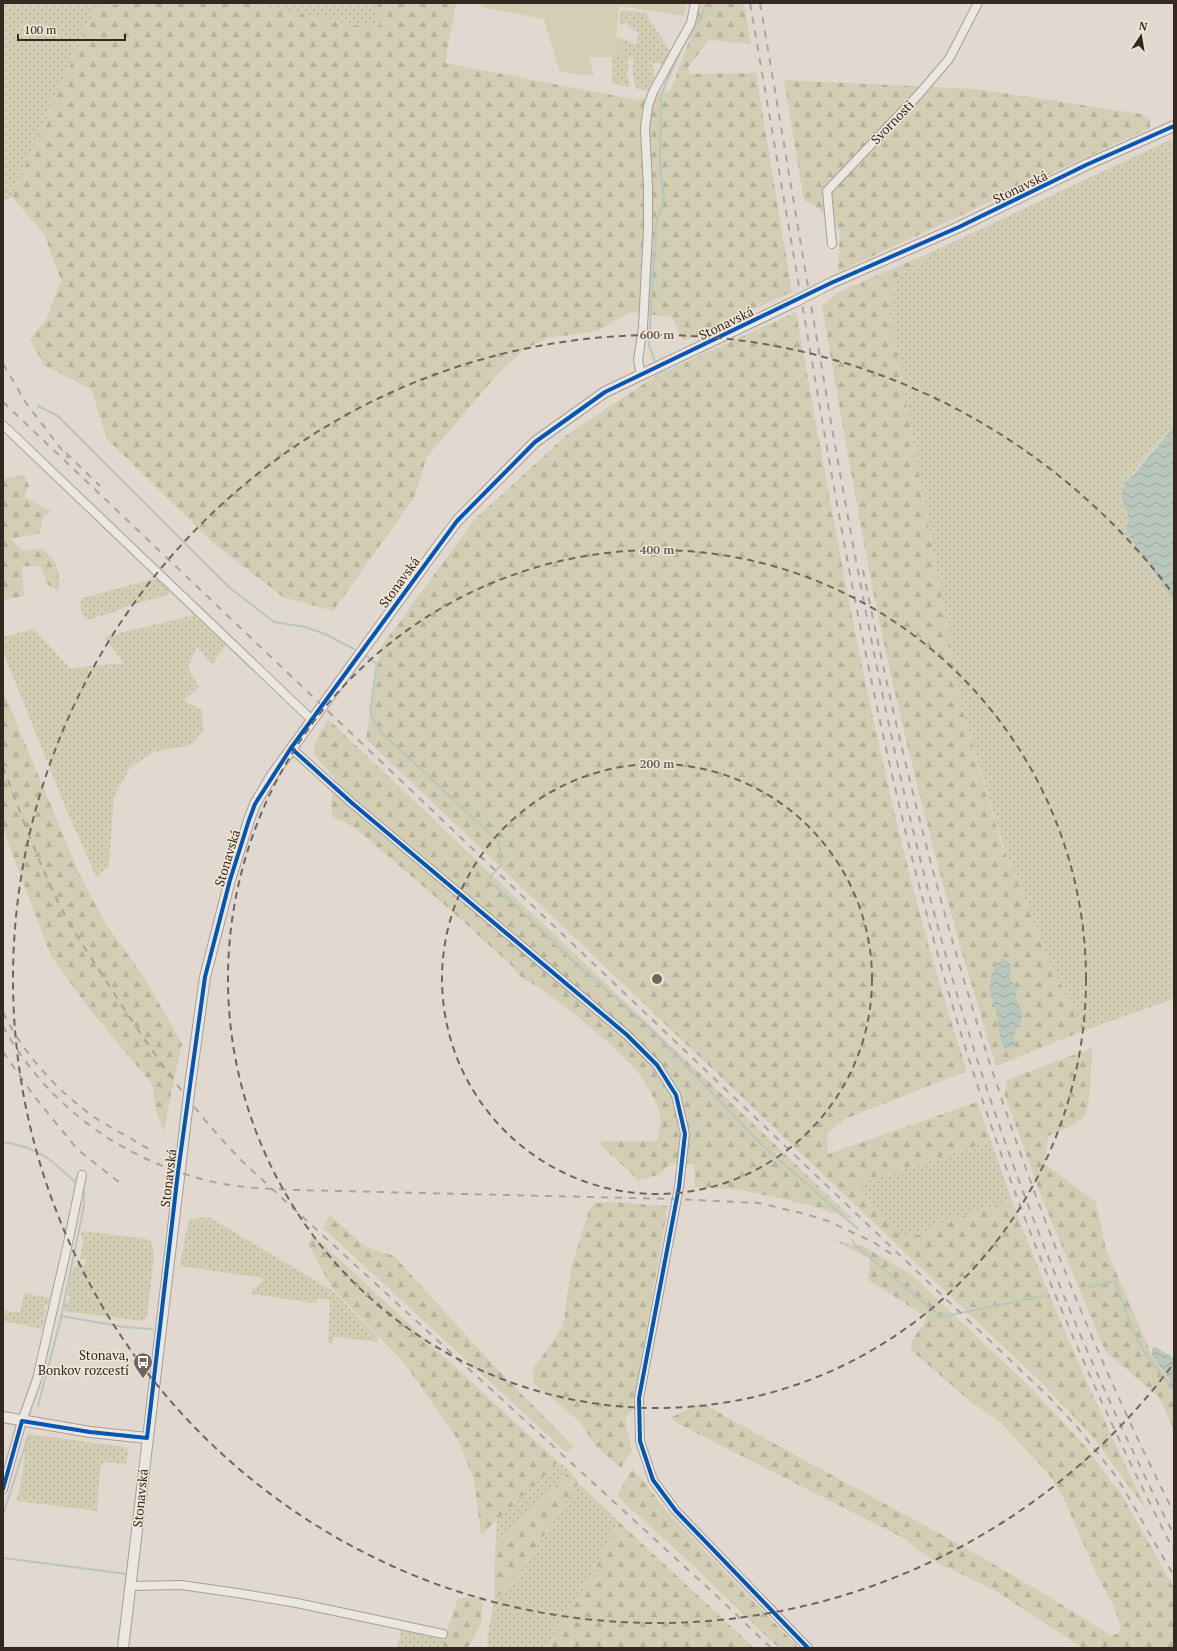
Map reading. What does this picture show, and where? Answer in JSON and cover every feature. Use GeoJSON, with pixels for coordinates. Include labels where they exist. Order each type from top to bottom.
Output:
{"type":"FeatureCollection","features":[{"type":"Feature","properties":{"kind":"street"},"geometry":{"type":"LineString","coordinates":[[641,375],[638,360],[643,327],[648,230],[648,186],[645,128],[648,106],[653,92],[691,23],[695,3]]}},
{"type":"Feature","properties":{"kind":"street","name":"Svornosti"},"geometry":{"type":"LineString","coordinates":[[832,244],[827,191],[919,94],[949,59],[978,3]]}},
{"type":"Feature","properties":{"kind":"street","name":"Stonavská"},"geometry":{"type":"LineString","coordinates":[[123,1648],[178,1172],[205,976],[230,880],[248,820],[259,797],[291,748],[436,549],[462,516],[535,442],[605,392],[831,284],[959,227],[1086,165],[1174,126]]}},
{"type":"Feature","properties":{"kind":"street"},"geometry":{"type":"LineString","coordinates":[[3,425],[312,720]]}},
{"type":"Feature","properties":{"kind":"street"},"geometry":{"type":"LineString","coordinates":[[291,748],[358,808],[627,1035],[657,1065],[676,1094],[685,1134],[679,1187],[639,1398],[640,1441],[653,1480],[676,1511],[808,1648]]}},
{"type":"Feature","properties":{"kind":"street"},"geometry":{"type":"LineString","coordinates":[[3,1489],[22,1421],[38,1379],[82,1175]]}},
{"type":"Feature","properties":{"kind":"street"},"geometry":{"type":"LineString","coordinates":[[3,1417],[90,1432],[147,1438]]}},
{"type":"Feature","properties":{"kind":"street"},"geometry":{"type":"LineString","coordinates":[[130,1586],[181,1585],[230,1592],[297,1603],[443,1634]]}},
{"type":"Feature","properties":{"kind":"green space"},"geometry":{"type":"Polygon","coordinates":[[[3,3],[122,3],[95,9],[12,197],[3,200],[3,3]]]}},
{"type":"Feature","properties":{"kind":"green space"},"geometry":{"type":"Polygon","coordinates":[[[122,3],[246,3],[380,30],[377,3],[456,3],[445,63],[638,100],[671,90],[698,16],[699,3],[744,3],[751,44],[709,40],[688,67],[690,74],[756,73],[792,292],[683,341],[672,317],[630,312],[598,331],[548,338],[523,350],[497,375],[427,457],[414,498],[333,611],[283,597],[213,543],[107,439],[91,389],[44,365],[30,339],[47,318],[61,280],[44,234],[12,197],[95,9],[122,3]]]}},
{"type":"Feature","properties":{"kind":"green space"},"geometry":{"type":"Polygon","coordinates":[[[246,3],[377,3],[381,30],[255,6],[246,3]]]}},
{"type":"Feature","properties":{"kind":"green space"},"geometry":{"type":"Polygon","coordinates":[[[481,3],[687,4],[683,16],[619,6],[616,37],[622,38],[621,57],[589,57],[594,76],[560,72],[544,19],[481,7],[481,3]]]}},
{"type":"Feature","properties":{"kind":"green space"},"geometry":{"type":"Polygon","coordinates":[[[620,10],[645,13],[670,51],[663,65],[650,62],[654,69],[654,76],[648,91],[636,89],[632,70],[634,58],[631,57],[627,62],[630,67],[626,74],[629,80],[629,87],[612,84],[612,57],[621,57],[622,39],[636,44],[639,33],[634,31],[626,23],[621,25],[619,23],[620,10]]]}},
{"type":"Feature","properties":{"kind":"green space"},"geometry":{"type":"Polygon","coordinates":[[[784,80],[976,89],[1142,114],[1150,119],[1150,128],[838,272],[840,230],[812,203],[804,201],[784,80]]]}},
{"type":"Feature","properties":{"kind":"green space"},"geometry":{"type":"Polygon","coordinates":[[[1174,138],[1174,425],[1125,482],[1121,497],[1129,518],[1126,530],[1140,553],[1174,601],[1174,999],[1085,1030],[1051,966],[1005,851],[962,709],[889,310],[896,278],[936,250],[1174,138]]]}},
{"type":"Feature","properties":{"kind":"green space"},"geometry":{"type":"Polygon","coordinates":[[[936,250],[896,278],[889,310],[962,709],[1001,842],[1051,966],[1085,1030],[999,1065],[996,1065],[979,1011],[948,903],[906,740],[881,630],[822,307],[836,293],[936,250]],[[994,967],[990,991],[996,1009],[1001,1043],[1013,1037],[1016,1027],[1022,1020],[1016,998],[1017,989],[1010,979],[1013,969],[994,967]]]}},
{"type":"Feature","properties":{"kind":"green space"},"geometry":{"type":"Polygon","coordinates":[[[796,312],[849,599],[889,790],[912,884],[938,978],[967,1071],[845,1119],[827,1133],[828,1154],[977,1102],[991,1141],[861,1182],[860,1194],[898,1235],[920,1235],[943,1222],[1012,1201],[1027,1241],[1076,1358],[1147,1511],[1093,1437],[1045,1386],[366,739],[381,647],[475,519],[567,435],[657,375],[796,312]]]}},
{"type":"Feature","properties":{"kind":"green space"},"geometry":{"type":"Polygon","coordinates":[[[24,475],[29,486],[24,497],[51,511],[42,519],[40,533],[11,539],[22,551],[42,548],[48,553],[59,572],[59,591],[47,584],[41,567],[22,566],[24,596],[3,600],[3,479],[24,475]]]}},
{"type":"Feature","properties":{"kind":"green space"},"geometry":{"type":"Polygon","coordinates":[[[153,579],[158,579],[169,591],[169,595],[127,606],[114,612],[88,620],[83,616],[80,606],[82,598],[153,579]]]}},
{"type":"Feature","properties":{"kind":"green space"},"geometry":{"type":"Polygon","coordinates":[[[194,615],[226,645],[212,665],[197,647],[188,667],[199,687],[184,700],[202,710],[203,731],[192,745],[153,752],[130,768],[114,797],[109,866],[96,877],[64,804],[3,652],[3,637],[34,629],[70,668],[124,663],[104,637],[194,615]]]}},
{"type":"Feature","properties":{"kind":"green space"},"geometry":{"type":"Polygon","coordinates":[[[3,690],[78,871],[105,923],[144,977],[182,1044],[164,1132],[156,1111],[152,1084],[90,1010],[51,956],[7,840],[3,828],[3,690]]]}},
{"type":"Feature","properties":{"kind":"green space"},"geometry":{"type":"Polygon","coordinates":[[[328,719],[853,1219],[809,1205],[742,1190],[695,1187],[694,1164],[671,1163],[660,1174],[637,1181],[635,1177],[601,1145],[601,1142],[655,1141],[658,1139],[661,1121],[657,1104],[641,1076],[611,1045],[576,1015],[538,987],[522,978],[510,964],[447,907],[355,828],[333,817],[331,804],[335,779],[313,753],[316,741],[328,719]]]}},
{"type":"Feature","properties":{"kind":"green space"},"geometry":{"type":"Polygon","coordinates":[[[1092,1048],[1090,1094],[1087,1111],[1076,1123],[1048,1136],[1045,1164],[1096,1202],[1106,1249],[1152,1355],[1170,1382],[1174,1383],[1174,1430],[1159,1397],[1105,1351],[1040,1193],[1004,1093],[1007,1080],[1092,1048]]]}},
{"type":"Feature","properties":{"kind":"green space"},"geometry":{"type":"Polygon","coordinates":[[[991,1141],[1012,1201],[943,1222],[920,1235],[898,1235],[860,1194],[861,1182],[991,1141]]]}},
{"type":"Feature","properties":{"kind":"green space"},"geometry":{"type":"Polygon","coordinates":[[[615,1202],[668,1206],[632,1410],[625,1420],[632,1451],[621,1468],[596,1446],[579,1421],[534,1383],[532,1371],[563,1326],[572,1264],[589,1211],[594,1203],[615,1202]]]}},
{"type":"Feature","properties":{"kind":"green space"},"geometry":{"type":"Polygon","coordinates":[[[330,1215],[364,1246],[394,1256],[495,1367],[574,1447],[566,1452],[323,1228],[330,1215]]]}},
{"type":"Feature","properties":{"kind":"green space"},"geometry":{"type":"Polygon","coordinates":[[[209,1217],[333,1291],[376,1336],[379,1342],[334,1337],[332,1344],[328,1343],[330,1300],[319,1298],[317,1302],[314,1303],[252,1294],[252,1289],[261,1283],[263,1278],[180,1266],[185,1236],[190,1219],[209,1217]]]}},
{"type":"Feature","properties":{"kind":"green space"},"geometry":{"type":"Polygon","coordinates":[[[83,1231],[148,1239],[152,1242],[154,1257],[147,1317],[143,1321],[63,1311],[64,1302],[68,1302],[70,1298],[67,1294],[72,1270],[77,1264],[85,1265],[86,1260],[80,1259],[83,1242],[81,1234],[83,1231]]]}},
{"type":"Feature","properties":{"kind":"green space"},"geometry":{"type":"Polygon","coordinates":[[[313,1235],[558,1462],[481,1535],[474,1480],[458,1440],[405,1364],[332,1288],[308,1244],[313,1235]]]}},
{"type":"Feature","properties":{"kind":"green space"},"geometry":{"type":"Polygon","coordinates":[[[834,1240],[865,1247],[913,1276],[1037,1394],[1084,1445],[1123,1497],[1174,1588],[1174,1648],[1083,1648],[994,1590],[952,1569],[944,1567],[916,1549],[907,1540],[679,1424],[670,1418],[702,1403],[1011,1574],[1111,1636],[1119,1633],[1121,1627],[1115,1609],[1097,1575],[1063,1497],[1048,1473],[999,1421],[970,1401],[911,1350],[912,1341],[926,1320],[925,1316],[868,1280],[870,1259],[834,1240]]]}},
{"type":"Feature","properties":{"kind":"green space"},"geometry":{"type":"Polygon","coordinates":[[[24,1293],[50,1298],[48,1304],[44,1306],[46,1311],[43,1329],[3,1321],[3,1310],[20,1313],[24,1293]]]}},
{"type":"Feature","properties":{"kind":"green space"},"geometry":{"type":"Polygon","coordinates":[[[28,1434],[125,1447],[129,1450],[126,1464],[103,1462],[99,1478],[97,1511],[16,1501],[21,1484],[28,1434]]]}},
{"type":"Feature","properties":{"kind":"green space"},"geometry":{"type":"Polygon","coordinates":[[[558,1462],[570,1471],[495,1549],[497,1519],[558,1462]]]}},
{"type":"Feature","properties":{"kind":"green space"},"geometry":{"type":"Polygon","coordinates":[[[632,1469],[646,1484],[667,1512],[799,1648],[779,1648],[687,1560],[617,1496],[632,1469]]]}},
{"type":"Feature","properties":{"kind":"green space"},"geometry":{"type":"Polygon","coordinates":[[[570,1471],[578,1483],[521,1570],[494,1601],[495,1549],[570,1471]]]}},
{"type":"Feature","properties":{"kind":"green space"},"geometry":{"type":"Polygon","coordinates":[[[578,1483],[619,1522],[586,1587],[547,1648],[488,1648],[487,1639],[494,1601],[521,1570],[578,1483]]]}},
{"type":"Feature","properties":{"kind":"green space"},"geometry":{"type":"Polygon","coordinates":[[[619,1522],[754,1648],[547,1648],[586,1587],[619,1522]]]}},
{"type":"Feature","properties":{"kind":"green space"},"geometry":{"type":"Polygon","coordinates":[[[483,1597],[481,1624],[468,1648],[444,1648],[444,1640],[458,1598],[483,1597]]]}},
{"type":"Feature","properties":{"kind":"green space"},"geometry":{"type":"Polygon","coordinates":[[[401,1630],[444,1640],[444,1648],[397,1648],[401,1630]]]}},
{"type":"Feature","properties":{"kind":"water"},"geometry":{"type":"Polygon","coordinates":[[[1174,426],[1174,601],[1140,553],[1126,530],[1129,518],[1121,497],[1125,482],[1133,475],[1174,426]]]}},
{"type":"Feature","properties":{"kind":"water"},"geometry":{"type":"Polygon","coordinates":[[[1003,958],[1011,964],[1010,979],[1017,988],[1016,998],[1023,1016],[1013,1037],[1016,1042],[1014,1046],[1005,1049],[1000,1035],[990,987],[994,968],[1003,958]]]}},
{"type":"Feature","properties":{"kind":"water"},"geometry":{"type":"Polygon","coordinates":[[[1155,1347],[1174,1358],[1174,1383],[1170,1382],[1152,1355],[1152,1349],[1155,1347]]]}},
{"type":"Feature","properties":{"kind":"waterway"},"geometry":{"type":"LineString","coordinates":[[656,364],[649,345],[656,223],[664,199],[660,164],[661,95],[681,49],[701,18],[706,3]]}},
{"type":"Feature","properties":{"kind":"waterway"},"geometry":{"type":"LineString","coordinates":[[38,406],[58,416],[229,587],[274,622],[306,627],[325,634],[354,649]]}},
{"type":"Feature","properties":{"kind":"waterway"},"geometry":{"type":"LineString","coordinates":[[366,656],[377,664],[370,711],[382,733],[499,842],[501,865],[490,877],[493,884],[574,962],[647,1025],[761,1144],[858,1229]]}},
{"type":"Feature","properties":{"kind":"waterway"},"geometry":{"type":"LineString","coordinates":[[3,1142],[25,1147],[43,1155],[75,1182]]}},
{"type":"Feature","properties":{"kind":"waterway"},"geometry":{"type":"LineString","coordinates":[[38,1406],[60,1322],[84,1206],[84,1191]]}},
{"type":"Feature","properties":{"kind":"waterway"},"geometry":{"type":"LineString","coordinates":[[852,1240],[856,1246],[941,1317],[1043,1296]]}},
{"type":"Feature","properties":{"kind":"waterway"},"geometry":{"type":"LineString","coordinates":[[1089,1287],[1115,1281],[1132,1329],[1145,1353],[1174,1391]]}},
{"type":"Feature","properties":{"kind":"waterway"},"geometry":{"type":"LineString","coordinates":[[61,1316],[124,1327],[152,1329]]}},
{"type":"Feature","properties":{"kind":"waterway"},"geometry":{"type":"LineString","coordinates":[[3,1515],[28,1437]]}},
{"type":"Feature","properties":{"kind":"waterway"},"geometry":{"type":"LineString","coordinates":[[3,1558],[127,1574]]}},
{"type":"Feature","properties":{"kind":"railway"},"geometry":{"type":"LineString","coordinates":[[750,3],[858,617],[905,831],[943,973],[965,1048],[990,1122],[1044,1268],[1106,1411],[1174,1551]]}},
{"type":"Feature","properties":{"kind":"railway"},"geometry":{"type":"LineString","coordinates":[[760,3],[831,422],[866,614],[907,805],[939,931],[961,1009],[986,1086],[1041,1239],[1104,1389],[1174,1535]]}},
{"type":"Feature","properties":{"kind":"railway"},"geometry":{"type":"LineString","coordinates":[[3,364],[26,403],[68,458]]}},
{"type":"Feature","properties":{"kind":"railway"},"geometry":{"type":"LineString","coordinates":[[3,402],[1049,1397],[1078,1428],[1118,1479],[1174,1576]]}},
{"type":"Feature","properties":{"kind":"railway"},"geometry":{"type":"LineString","coordinates":[[66,453],[100,486]]}},
{"type":"Feature","properties":{"kind":"railway"},"geometry":{"type":"LineString","coordinates":[[863,570],[889,692],[918,814],[950,933],[986,1052],[1026,1169],[1071,1285],[1120,1400],[1174,1513]]}},
{"type":"Feature","properties":{"kind":"railway"},"geometry":{"type":"LineString","coordinates":[[3,767],[43,869],[71,926],[115,995],[176,1084],[227,1146],[720,1599],[771,1648]]}},
{"type":"Feature","properties":{"kind":"railway"},"geometry":{"type":"LineString","coordinates":[[3,1012],[21,1043],[43,1072],[56,1085],[83,1109],[97,1119],[152,1151]]}},
{"type":"Feature","properties":{"kind":"railway"},"geometry":{"type":"LineString","coordinates":[[3,1026],[21,1056],[43,1082],[67,1107],[94,1128],[122,1147],[153,1162],[185,1174],[218,1183],[266,1189],[676,1199],[759,1203],[828,1221],[873,1242],[896,1257]]}},
{"type":"Feature","properties":{"kind":"railway"},"geometry":{"type":"LineString","coordinates":[[3,1052],[34,1096],[78,1150],[124,1186]]}},
{"type":"Feature","properties":{"kind":"cycle path"},"geometry":{"type":"LineString","coordinates":[[3,1489],[22,1421],[90,1432],[147,1438],[178,1172],[205,977],[230,880],[249,820],[255,804],[291,748],[457,521],[535,442],[605,392],[831,283],[959,227],[1086,165],[1174,126]]}},
{"type":"Feature","properties":{"kind":"cycle path"},"geometry":{"type":"LineString","coordinates":[[291,748],[352,803],[627,1035],[657,1065],[676,1095],[685,1134],[679,1187],[639,1398],[640,1441],[653,1480],[676,1511],[808,1648]]}},
{"type":"Feature","properties":{"kind":"place","name":"Stonava, Bonkov rozcestí"},"geometry":{"type":"Point","coordinates":[143,1379]}}]}
